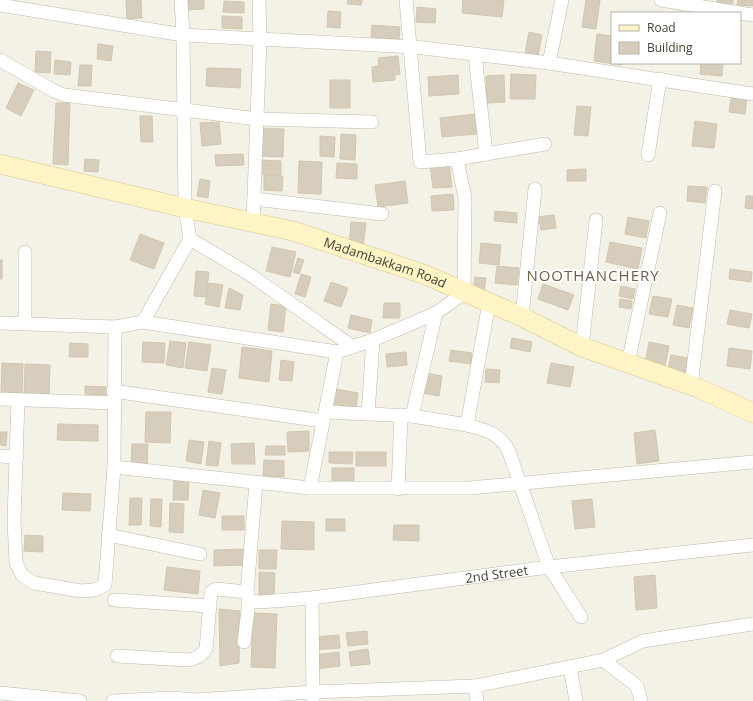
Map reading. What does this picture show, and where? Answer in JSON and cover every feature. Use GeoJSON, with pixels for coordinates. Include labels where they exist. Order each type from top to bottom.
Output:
{"type":"FeatureCollection","features":[{"type":"Feature","properties":{"kind":"street"},"geometry":{"type":"LineString","coordinates":[[143,322],[190,239],[185,208],[183,35],[180,0]]}},
{"type":"Feature","properties":{"kind":"street"},"geometry":{"type":"LineString","coordinates":[[253,222],[260,39],[259,0]]}},
{"type":"Feature","properties":{"kind":"street"},"geometry":{"type":"LineString","coordinates":[[406,0],[420,162],[457,159],[545,144]]}},
{"type":"Feature","properties":{"kind":"street"},"geometry":{"type":"LineString","coordinates":[[549,63],[562,0]]}},
{"type":"Feature","properties":{"kind":"street"},"geometry":{"type":"LineString","coordinates":[[661,0],[735,12]]}},
{"type":"Feature","properties":{"kind":"street"},"geometry":{"type":"LineString","coordinates":[[0,5],[183,35],[411,47],[549,63],[753,94]]}},
{"type":"Feature","properties":{"kind":"street"},"geometry":{"type":"LineString","coordinates":[[741,13],[753,15]]}},
{"type":"Feature","properties":{"kind":"street"},"geometry":{"type":"LineString","coordinates":[[475,55],[486,154]]}},
{"type":"Feature","properties":{"kind":"street"},"geometry":{"type":"LineString","coordinates":[[0,60],[64,95],[256,119],[372,122]]}},
{"type":"Feature","properties":{"kind":"street"},"geometry":{"type":"LineString","coordinates":[[648,155],[660,80]]}},
{"type":"Feature","properties":{"kind":"street"},"geometry":{"type":"LineString","coordinates":[[0,323],[115,327],[143,322],[337,352],[373,340],[436,313],[464,293],[465,198],[457,159]]}},
{"type":"Feature","properties":{"kind":"street","name":"Madambakkam Road"},"geometry":{"type":"LineString","coordinates":[[0,164],[185,208],[293,231],[418,273],[522,317],[582,347],[690,385],[753,413]]}},
{"type":"Feature","properties":{"kind":"street"},"geometry":{"type":"LineString","coordinates":[[522,317],[535,189]]}},
{"type":"Feature","properties":{"kind":"street"},"geometry":{"type":"LineString","coordinates":[[690,385],[715,191]]}},
{"type":"Feature","properties":{"kind":"street"},"geometry":{"type":"LineString","coordinates":[[254,199],[382,214]]}},
{"type":"Feature","properties":{"kind":"street"},"geometry":{"type":"LineString","coordinates":[[628,363],[660,213]]}},
{"type":"Feature","properties":{"kind":"street"},"geometry":{"type":"LineString","coordinates":[[582,347],[596,220]]}},
{"type":"Feature","properties":{"kind":"street"},"geometry":{"type":"LineString","coordinates":[[190,239],[249,274],[353,347]]}},
{"type":"Feature","properties":{"kind":"street"},"geometry":{"type":"LineString","coordinates":[[25,252],[25,324]]}},
{"type":"Feature","properties":{"kind":"street"},"geometry":{"type":"LineString","coordinates":[[467,425],[489,303]]}},
{"type":"Feature","properties":{"kind":"street"},"geometry":{"type":"LineString","coordinates":[[398,488],[407,416],[436,313]]}},
{"type":"Feature","properties":{"kind":"street"},"geometry":{"type":"LineString","coordinates":[[18,400],[15,542],[16,563],[22,574],[34,583],[81,591],[94,590],[104,585],[114,467],[115,327]]}},
{"type":"Feature","properties":{"kind":"street"},"geometry":{"type":"LineString","coordinates":[[368,414],[373,340]]}},
{"type":"Feature","properties":{"kind":"street"},"geometry":{"type":"LineString","coordinates":[[310,488],[337,352]]}},
{"type":"Feature","properties":{"kind":"street"},"geometry":{"type":"LineString","coordinates":[[0,399],[18,400],[114,397],[324,416],[368,414],[407,416],[467,425],[487,430],[501,438],[508,449],[549,567],[581,617]]}},
{"type":"Feature","properties":{"kind":"street"},"geometry":{"type":"LineString","coordinates":[[0,456],[17,457]]}},
{"type":"Feature","properties":{"kind":"street"},"geometry":{"type":"LineString","coordinates":[[114,467],[310,488],[470,488],[520,485],[753,462]]}},
{"type":"Feature","properties":{"kind":"street"},"geometry":{"type":"LineString","coordinates":[[244,642],[256,483]]}},
{"type":"Feature","properties":{"kind":"street"},"geometry":{"type":"LineString","coordinates":[[108,535],[200,554]]}},
{"type":"Feature","properties":{"kind":"street","name":"2nd Street"},"geometry":{"type":"LineString","coordinates":[[210,606],[211,594],[213,590],[248,596],[260,602],[312,598],[549,567],[753,545]]}},
{"type":"Feature","properties":{"kind":"street"},"geometry":{"type":"LineString","coordinates":[[312,598],[313,697]]}},
{"type":"Feature","properties":{"kind":"street"},"geometry":{"type":"LineString","coordinates":[[114,600],[210,606],[206,649],[202,655],[188,660],[117,656]]}},
{"type":"Feature","properties":{"kind":"street"},"geometry":{"type":"LineString","coordinates":[[113,701],[313,697],[475,686],[603,660],[643,641],[753,624]]}},
{"type":"Feature","properties":{"kind":"street"},"geometry":{"type":"LineString","coordinates":[[603,660],[637,686],[641,701]]}},
{"type":"Feature","properties":{"kind":"street"},"geometry":{"type":"LineString","coordinates":[[570,667],[576,701]]}},
{"type":"Feature","properties":{"kind":"street"},"geometry":{"type":"LineString","coordinates":[[475,686],[477,701]]}},
{"type":"Feature","properties":{"kind":"street"},"geometry":{"type":"LineString","coordinates":[[0,693],[80,701]]}},
{"type":"Feature","properties":{"kind":"building"},"geometry":{"type":"Polygon","coordinates":[[[126,0],[141,0],[142,18],[127,19],[126,0]]]}},
{"type":"Feature","properties":{"kind":"building"},"geometry":{"type":"Polygon","coordinates":[[[186,0],[204,0],[204,9],[187,10],[186,0]]]}},
{"type":"Feature","properties":{"kind":"building"},"geometry":{"type":"Polygon","coordinates":[[[348,0],[362,0],[361,5],[347,4],[348,0]]]}},
{"type":"Feature","properties":{"kind":"building"},"geometry":{"type":"Polygon","coordinates":[[[463,0],[504,0],[502,17],[462,13],[463,0]]]}},
{"type":"Feature","properties":{"kind":"building"},"geometry":{"type":"Polygon","coordinates":[[[586,0],[600,0],[596,29],[582,27],[586,0]]]}},
{"type":"Feature","properties":{"kind":"building"},"geometry":{"type":"Polygon","coordinates":[[[717,0],[733,0],[733,4],[717,2],[717,0]]]}},
{"type":"Feature","properties":{"kind":"building"},"geometry":{"type":"Polygon","coordinates":[[[738,0],[753,0],[753,6],[737,5],[738,0]]]}},
{"type":"Feature","properties":{"kind":"building"},"geometry":{"type":"Polygon","coordinates":[[[224,1],[244,2],[244,13],[223,12],[224,1]]]}},
{"type":"Feature","properties":{"kind":"building"},"geometry":{"type":"Polygon","coordinates":[[[417,7],[436,9],[435,23],[416,22],[417,7]]]}},
{"type":"Feature","properties":{"kind":"building"},"geometry":{"type":"Polygon","coordinates":[[[328,11],[341,12],[340,28],[327,27],[328,11]]]}},
{"type":"Feature","properties":{"kind":"building"},"geometry":{"type":"Polygon","coordinates":[[[222,16],[242,17],[242,29],[222,28],[222,16]]]}},
{"type":"Feature","properties":{"kind":"building"},"geometry":{"type":"Polygon","coordinates":[[[372,25],[400,27],[399,39],[371,37],[372,25]]]}},
{"type":"Feature","properties":{"kind":"building"},"geometry":{"type":"Polygon","coordinates":[[[529,32],[542,35],[538,56],[525,54],[529,32]]]}},
{"type":"Feature","properties":{"kind":"building"},"geometry":{"type":"Polygon","coordinates":[[[597,34],[611,36],[611,63],[594,61],[597,34]]]}},
{"type":"Feature","properties":{"kind":"building"},"geometry":{"type":"Polygon","coordinates":[[[98,44],[113,46],[111,61],[97,59],[98,44]]]}},
{"type":"Feature","properties":{"kind":"building"},"geometry":{"type":"Polygon","coordinates":[[[36,51],[51,52],[50,73],[35,72],[36,51]]]}},
{"type":"Feature","properties":{"kind":"building"},"geometry":{"type":"Polygon","coordinates":[[[398,56],[400,74],[395,75],[395,80],[373,82],[372,67],[379,66],[378,58],[398,56]]]}},
{"type":"Feature","properties":{"kind":"building"},"geometry":{"type":"Polygon","coordinates":[[[55,60],[71,62],[70,75],[54,74],[55,60]]]}},
{"type":"Feature","properties":{"kind":"building"},"geometry":{"type":"Polygon","coordinates":[[[701,64],[723,64],[722,76],[700,74],[701,64]]]}},
{"type":"Feature","properties":{"kind":"building"},"geometry":{"type":"Polygon","coordinates":[[[80,65],[92,65],[91,86],[78,86],[80,65]]]}},
{"type":"Feature","properties":{"kind":"building"},"geometry":{"type":"Polygon","coordinates":[[[207,68],[241,69],[240,88],[206,86],[207,68]]]}},
{"type":"Feature","properties":{"kind":"building"},"geometry":{"type":"Polygon","coordinates":[[[511,74],[536,75],[535,99],[510,99],[511,74]]]}},
{"type":"Feature","properties":{"kind":"building"},"geometry":{"type":"Polygon","coordinates":[[[458,75],[459,94],[429,96],[428,77],[458,75]]]}},
{"type":"Feature","properties":{"kind":"building"},"geometry":{"type":"Polygon","coordinates":[[[504,75],[505,102],[487,103],[486,76],[504,75]]]}},
{"type":"Feature","properties":{"kind":"building"},"geometry":{"type":"Polygon","coordinates":[[[330,80],[350,80],[350,108],[330,108],[330,80]]]}},
{"type":"Feature","properties":{"kind":"building"},"geometry":{"type":"Polygon","coordinates":[[[18,83],[34,90],[21,116],[6,108],[18,83]]]}},
{"type":"Feature","properties":{"kind":"building"},"geometry":{"type":"Polygon","coordinates":[[[732,94],[747,96],[745,114],[729,112],[732,94]]]}},
{"type":"Feature","properties":{"kind":"building"},"geometry":{"type":"Polygon","coordinates":[[[56,103],[70,103],[68,165],[53,164],[56,103]]]}},
{"type":"Feature","properties":{"kind":"building"},"geometry":{"type":"Polygon","coordinates":[[[577,106],[591,107],[588,136],[574,135],[577,106]]]}},
{"type":"Feature","properties":{"kind":"building"},"geometry":{"type":"Polygon","coordinates":[[[476,114],[477,134],[442,137],[440,118],[476,114]]]}},
{"type":"Feature","properties":{"kind":"building"},"geometry":{"type":"Polygon","coordinates":[[[140,116],[152,116],[153,142],[141,142],[140,116]]]}},
{"type":"Feature","properties":{"kind":"building"},"geometry":{"type":"Polygon","coordinates":[[[695,121],[717,124],[714,148],[692,146],[695,121]]]}},
{"type":"Feature","properties":{"kind":"building"},"geometry":{"type":"Polygon","coordinates":[[[219,122],[221,144],[202,146],[200,123],[219,122]]]}},
{"type":"Feature","properties":{"kind":"building"},"geometry":{"type":"Polygon","coordinates":[[[261,128],[284,129],[283,157],[260,156],[261,128]]]}},
{"type":"Feature","properties":{"kind":"building"},"geometry":{"type":"Polygon","coordinates":[[[341,134],[356,135],[355,160],[340,159],[341,134]]]}},
{"type":"Feature","properties":{"kind":"building"},"geometry":{"type":"Polygon","coordinates":[[[320,136],[335,137],[334,157],[320,156],[320,136]]]}},
{"type":"Feature","properties":{"kind":"building"},"geometry":{"type":"Polygon","coordinates":[[[243,154],[244,165],[216,166],[215,155],[243,154]]]}},
{"type":"Feature","properties":{"kind":"building"},"geometry":{"type":"Polygon","coordinates":[[[85,159],[99,160],[98,172],[84,171],[85,159]]]}},
{"type":"Feature","properties":{"kind":"building"},"geometry":{"type":"Polygon","coordinates":[[[259,160],[281,161],[281,175],[258,174],[259,160]]]}},
{"type":"Feature","properties":{"kind":"building"},"geometry":{"type":"Polygon","coordinates":[[[299,161],[322,162],[321,194],[298,193],[299,161]]]}},
{"type":"Feature","properties":{"kind":"building"},"geometry":{"type":"Polygon","coordinates":[[[337,163],[357,164],[357,179],[336,178],[337,163]]]}},
{"type":"Feature","properties":{"kind":"building"},"geometry":{"type":"Polygon","coordinates":[[[449,164],[452,187],[433,188],[430,166],[449,164]]]}},
{"type":"Feature","properties":{"kind":"building"},"geometry":{"type":"Polygon","coordinates":[[[586,169],[586,181],[567,181],[567,170],[586,169]]]}},
{"type":"Feature","properties":{"kind":"building"},"geometry":{"type":"Polygon","coordinates":[[[264,175],[283,176],[282,191],[264,190],[264,175]]]}},
{"type":"Feature","properties":{"kind":"building"},"geometry":{"type":"Polygon","coordinates":[[[200,179],[210,181],[208,198],[197,196],[200,179]]]}},
{"type":"Feature","properties":{"kind":"building"},"geometry":{"type":"Polygon","coordinates":[[[405,181],[408,203],[378,207],[375,185],[405,181]]]}},
{"type":"Feature","properties":{"kind":"building"},"geometry":{"type":"Polygon","coordinates":[[[688,186],[707,187],[705,203],[687,201],[688,186]]]}},
{"type":"Feature","properties":{"kind":"building"},"geometry":{"type":"Polygon","coordinates":[[[453,194],[454,210],[432,211],[431,196],[453,194]]]}},
{"type":"Feature","properties":{"kind":"building"},"geometry":{"type":"Polygon","coordinates":[[[746,196],[753,196],[753,209],[745,208],[746,196]]]}},
{"type":"Feature","properties":{"kind":"building"},"geometry":{"type":"Polygon","coordinates":[[[495,211],[517,213],[517,223],[494,221],[495,211]]]}},
{"type":"Feature","properties":{"kind":"building"},"geometry":{"type":"Polygon","coordinates":[[[554,215],[556,228],[541,230],[540,223],[536,223],[535,217],[554,215]]]}},
{"type":"Feature","properties":{"kind":"building"},"geometry":{"type":"Polygon","coordinates":[[[628,217],[649,221],[646,238],[625,234],[628,217]]]}},
{"type":"Feature","properties":{"kind":"building"},"geometry":{"type":"Polygon","coordinates":[[[351,222],[366,223],[363,247],[349,246],[351,222]]]}},
{"type":"Feature","properties":{"kind":"building"},"geometry":{"type":"Polygon","coordinates":[[[140,234],[164,243],[154,269],[130,260],[140,234]]]}},
{"type":"Feature","properties":{"kind":"building"},"geometry":{"type":"Polygon","coordinates":[[[610,242],[642,248],[638,269],[606,262],[610,242]]]}},
{"type":"Feature","properties":{"kind":"building"},"geometry":{"type":"Polygon","coordinates":[[[481,243],[501,245],[499,265],[479,263],[481,243]]]}},
{"type":"Feature","properties":{"kind":"building"},"geometry":{"type":"Polygon","coordinates":[[[272,247],[296,252],[290,277],[266,271],[272,247]]]}},
{"type":"Feature","properties":{"kind":"building"},"geometry":{"type":"Polygon","coordinates":[[[298,258],[304,260],[299,274],[293,272],[298,258]]]}},
{"type":"Feature","properties":{"kind":"building"},"geometry":{"type":"Polygon","coordinates":[[[0,260],[2,260],[2,279],[0,279],[0,260]]]}},
{"type":"Feature","properties":{"kind":"building"},"geometry":{"type":"Polygon","coordinates":[[[497,266],[519,268],[517,285],[495,283],[497,266]]]}},
{"type":"Feature","properties":{"kind":"building"},"geometry":{"type":"Polygon","coordinates":[[[730,269],[752,272],[751,282],[729,279],[730,269]]]}},
{"type":"Feature","properties":{"kind":"building"},"geometry":{"type":"Polygon","coordinates":[[[196,271],[209,272],[206,297],[194,296],[196,271]]]}},
{"type":"Feature","properties":{"kind":"building"},"geometry":{"type":"Polygon","coordinates":[[[301,274],[311,277],[305,297],[295,294],[301,274]]]}},
{"type":"Feature","properties":{"kind":"building"},"geometry":{"type":"Polygon","coordinates":[[[475,277],[486,278],[484,292],[473,291],[475,277]]]}},
{"type":"Feature","properties":{"kind":"building"},"geometry":{"type":"Polygon","coordinates":[[[331,282],[348,288],[341,307],[324,301],[331,282]]]}},
{"type":"Feature","properties":{"kind":"building"},"geometry":{"type":"Polygon","coordinates":[[[209,283],[223,285],[219,307],[205,304],[209,283]]]}},
{"type":"Feature","properties":{"kind":"building"},"geometry":{"type":"Polygon","coordinates":[[[543,284],[574,295],[568,310],[538,299],[543,284]]]}},
{"type":"Feature","properties":{"kind":"building"},"geometry":{"type":"Polygon","coordinates":[[[621,286],[635,289],[633,299],[619,296],[621,286]]]}},
{"type":"Feature","properties":{"kind":"building"},"geometry":{"type":"Polygon","coordinates":[[[229,288],[243,295],[240,310],[225,308],[229,288]]]}},
{"type":"Feature","properties":{"kind":"building"},"geometry":{"type":"Polygon","coordinates":[[[653,296],[672,299],[668,317],[649,314],[653,296]]]}},
{"type":"Feature","properties":{"kind":"building"},"geometry":{"type":"Polygon","coordinates":[[[620,299],[632,301],[631,309],[619,307],[620,299]]]}},
{"type":"Feature","properties":{"kind":"building"},"geometry":{"type":"Polygon","coordinates":[[[384,303],[400,303],[400,318],[383,318],[384,303]]]}},
{"type":"Feature","properties":{"kind":"building"},"geometry":{"type":"Polygon","coordinates":[[[271,304],[286,306],[283,332],[268,330],[271,304]]]}},
{"type":"Feature","properties":{"kind":"building"},"geometry":{"type":"Polygon","coordinates":[[[677,305],[693,308],[689,328],[673,325],[677,305]]]}},
{"type":"Feature","properties":{"kind":"building"},"geometry":{"type":"Polygon","coordinates":[[[730,310],[752,314],[749,328],[727,324],[730,310]]]}},
{"type":"Feature","properties":{"kind":"building"},"geometry":{"type":"Polygon","coordinates":[[[351,315],[372,320],[370,333],[348,328],[351,315]]]}},
{"type":"Feature","properties":{"kind":"building"},"geometry":{"type":"Polygon","coordinates":[[[512,338],[532,342],[530,352],[510,348],[512,338]]]}},
{"type":"Feature","properties":{"kind":"building"},"geometry":{"type":"Polygon","coordinates":[[[170,341],[186,343],[183,368],[166,365],[170,341]]]}},
{"type":"Feature","properties":{"kind":"building"},"geometry":{"type":"Polygon","coordinates":[[[143,342],[165,343],[164,363],[142,362],[143,342]]]}},
{"type":"Feature","properties":{"kind":"building"},"geometry":{"type":"Polygon","coordinates":[[[189,342],[211,345],[207,371],[185,368],[189,342]]]}},
{"type":"Feature","properties":{"kind":"building"},"geometry":{"type":"Polygon","coordinates":[[[649,342],[669,346],[665,367],[645,363],[649,342]]]}},
{"type":"Feature","properties":{"kind":"building"},"geometry":{"type":"Polygon","coordinates":[[[70,343],[88,344],[88,357],[69,357],[70,343]]]}},
{"type":"Feature","properties":{"kind":"building"},"geometry":{"type":"Polygon","coordinates":[[[242,347],[272,351],[269,382],[239,378],[242,347]]]}},
{"type":"Feature","properties":{"kind":"building"},"geometry":{"type":"Polygon","coordinates":[[[729,348],[752,351],[750,369],[727,366],[729,348]]]}},
{"type":"Feature","properties":{"kind":"building"},"geometry":{"type":"Polygon","coordinates":[[[451,350],[472,353],[471,364],[449,361],[451,350]]]}},
{"type":"Feature","properties":{"kind":"building"},"geometry":{"type":"Polygon","coordinates":[[[406,352],[407,365],[387,367],[386,354],[406,352]]]}},
{"type":"Feature","properties":{"kind":"building"},"geometry":{"type":"Polygon","coordinates":[[[671,355],[689,358],[685,377],[667,374],[671,355]]]}},
{"type":"Feature","properties":{"kind":"building"},"geometry":{"type":"Polygon","coordinates":[[[281,360],[294,362],[292,381],[279,380],[281,360]]]}},
{"type":"Feature","properties":{"kind":"building"},"geometry":{"type":"Polygon","coordinates":[[[2,363],[23,364],[22,394],[1,393],[2,363]]]}},
{"type":"Feature","properties":{"kind":"building"},"geometry":{"type":"Polygon","coordinates":[[[551,363],[574,367],[570,387],[547,383],[551,363]]]}},
{"type":"Feature","properties":{"kind":"building"},"geometry":{"type":"Polygon","coordinates":[[[25,364],[50,365],[49,395],[24,394],[25,364]]]}},
{"type":"Feature","properties":{"kind":"building"},"geometry":{"type":"Polygon","coordinates":[[[212,368],[226,370],[222,394],[208,392],[212,368]]]}},
{"type":"Feature","properties":{"kind":"building"},"geometry":{"type":"Polygon","coordinates":[[[486,369],[500,370],[499,383],[485,382],[486,369]]]}},
{"type":"Feature","properties":{"kind":"building"},"geometry":{"type":"Polygon","coordinates":[[[426,373],[442,376],[439,396],[422,393],[426,373]]]}},
{"type":"Feature","properties":{"kind":"building"},"geometry":{"type":"Polygon","coordinates":[[[85,386],[106,387],[106,395],[85,394],[85,386]]]}},
{"type":"Feature","properties":{"kind":"building"},"geometry":{"type":"Polygon","coordinates":[[[336,389],[358,393],[356,408],[333,404],[336,389]]]}},
{"type":"Feature","properties":{"kind":"building"},"geometry":{"type":"Polygon","coordinates":[[[146,412],[171,412],[170,443],[145,442],[146,412]]]}},
{"type":"Feature","properties":{"kind":"building"},"geometry":{"type":"Polygon","coordinates":[[[58,424],[98,425],[98,441],[57,440],[58,424]]]}},
{"type":"Feature","properties":{"kind":"building"},"geometry":{"type":"Polygon","coordinates":[[[655,430],[659,461],[637,464],[634,433],[655,430]]]}},
{"type":"Feature","properties":{"kind":"building"},"geometry":{"type":"Polygon","coordinates":[[[309,431],[309,451],[288,452],[287,432],[309,431]]]}},
{"type":"Feature","properties":{"kind":"building"},"geometry":{"type":"Polygon","coordinates":[[[0,432],[7,432],[6,446],[0,445],[0,432]]]}},
{"type":"Feature","properties":{"kind":"building"},"geometry":{"type":"Polygon","coordinates":[[[189,440],[204,442],[201,464],[186,461],[189,440]]]}},
{"type":"Feature","properties":{"kind":"building"},"geometry":{"type":"Polygon","coordinates":[[[209,441],[221,443],[218,466],[206,465],[209,441]]]}},
{"type":"Feature","properties":{"kind":"building"},"geometry":{"type":"Polygon","coordinates":[[[254,443],[255,464],[232,464],[231,444],[254,443]]]}},
{"type":"Feature","properties":{"kind":"building"},"geometry":{"type":"Polygon","coordinates":[[[132,444],[148,444],[147,466],[131,466],[132,444]]]}},
{"type":"Feature","properties":{"kind":"building"},"geometry":{"type":"Polygon","coordinates":[[[266,446],[285,446],[285,455],[265,455],[266,446]]]}},
{"type":"Feature","properties":{"kind":"building"},"geometry":{"type":"Polygon","coordinates":[[[329,452],[353,452],[352,464],[329,463],[329,452]]]}},
{"type":"Feature","properties":{"kind":"building"},"geometry":{"type":"Polygon","coordinates":[[[356,452],[386,452],[386,466],[356,466],[356,452]]]}},
{"type":"Feature","properties":{"kind":"building"},"geometry":{"type":"Polygon","coordinates":[[[264,460],[284,461],[284,477],[263,476],[264,460]]]}},
{"type":"Feature","properties":{"kind":"building"},"geometry":{"type":"Polygon","coordinates":[[[332,468],[354,468],[354,486],[332,487],[332,468]]]}},
{"type":"Feature","properties":{"kind":"building"},"geometry":{"type":"Polygon","coordinates":[[[174,478],[189,479],[188,500],[173,500],[174,478]]]}},
{"type":"Feature","properties":{"kind":"building"},"geometry":{"type":"Polygon","coordinates":[[[203,490],[220,493],[215,518],[199,515],[203,490]]]}},
{"type":"Feature","properties":{"kind":"building"},"geometry":{"type":"Polygon","coordinates":[[[63,493],[91,494],[90,511],[62,510],[63,493]]]}},
{"type":"Feature","properties":{"kind":"building"},"geometry":{"type":"Polygon","coordinates":[[[130,498],[142,498],[141,525],[129,525],[130,498]]]}},
{"type":"Feature","properties":{"kind":"building"},"geometry":{"type":"Polygon","coordinates":[[[151,499],[162,499],[161,527],[150,526],[151,499]]]}},
{"type":"Feature","properties":{"kind":"building"},"geometry":{"type":"Polygon","coordinates":[[[592,499],[595,527],[575,529],[572,501],[592,499]]]}},
{"type":"Feature","properties":{"kind":"building"},"geometry":{"type":"Polygon","coordinates":[[[170,503],[184,504],[183,533],[169,532],[170,503]]]}},
{"type":"Feature","properties":{"kind":"building"},"geometry":{"type":"Polygon","coordinates":[[[222,516],[244,516],[244,530],[222,530],[222,516]]]}},
{"type":"Feature","properties":{"kind":"building"},"geometry":{"type":"Polygon","coordinates":[[[326,519],[345,519],[345,531],[326,531],[326,519]]]}},
{"type":"Feature","properties":{"kind":"building"},"geometry":{"type":"Polygon","coordinates":[[[282,521],[314,522],[314,550],[281,549],[282,521]]]}},
{"type":"Feature","properties":{"kind":"building"},"geometry":{"type":"Polygon","coordinates":[[[394,525],[419,525],[419,541],[393,540],[394,525]]]}},
{"type":"Feature","properties":{"kind":"building"},"geometry":{"type":"Polygon","coordinates":[[[25,535],[43,536],[43,552],[24,551],[25,535]]]}},
{"type":"Feature","properties":{"kind":"building"},"geometry":{"type":"Polygon","coordinates":[[[247,549],[247,565],[214,566],[214,550],[247,549]]]}},
{"type":"Feature","properties":{"kind":"building"},"geometry":{"type":"Polygon","coordinates":[[[259,550],[277,550],[276,569],[259,569],[259,550]]]}},
{"type":"Feature","properties":{"kind":"building"},"geometry":{"type":"Polygon","coordinates":[[[167,567],[200,571],[198,594],[164,590],[167,567]]]}},
{"type":"Feature","properties":{"kind":"building"},"geometry":{"type":"Polygon","coordinates":[[[259,572],[275,573],[274,596],[259,595],[259,572]]]}},
{"type":"Feature","properties":{"kind":"building"},"geometry":{"type":"Polygon","coordinates":[[[655,575],[657,608],[636,610],[634,577],[655,575]]]}},
{"type":"Feature","properties":{"kind":"building"},"geometry":{"type":"Polygon","coordinates":[[[219,609],[240,611],[239,663],[220,666],[219,609]]]}},
{"type":"Feature","properties":{"kind":"building"},"geometry":{"type":"Polygon","coordinates":[[[253,613],[277,614],[275,668],[251,667],[253,613]]]}},
{"type":"Feature","properties":{"kind":"building"},"geometry":{"type":"Polygon","coordinates":[[[367,631],[368,644],[348,646],[346,633],[367,631]]]}},
{"type":"Feature","properties":{"kind":"building"},"geometry":{"type":"Polygon","coordinates":[[[339,635],[340,648],[315,650],[314,637],[339,635]]]}},
{"type":"Feature","properties":{"kind":"building"},"geometry":{"type":"Polygon","coordinates":[[[368,649],[370,664],[351,666],[349,652],[368,649]]]}},
{"type":"Feature","properties":{"kind":"building"},"geometry":{"type":"Polygon","coordinates":[[[339,652],[340,666],[316,669],[315,655],[339,652]]]}},
{"type":"Feature","properties":{"kind":"district","name":"NOOTHANCHERY"},"geometry":{"type":"Point","coordinates":[593,276]}}]}
